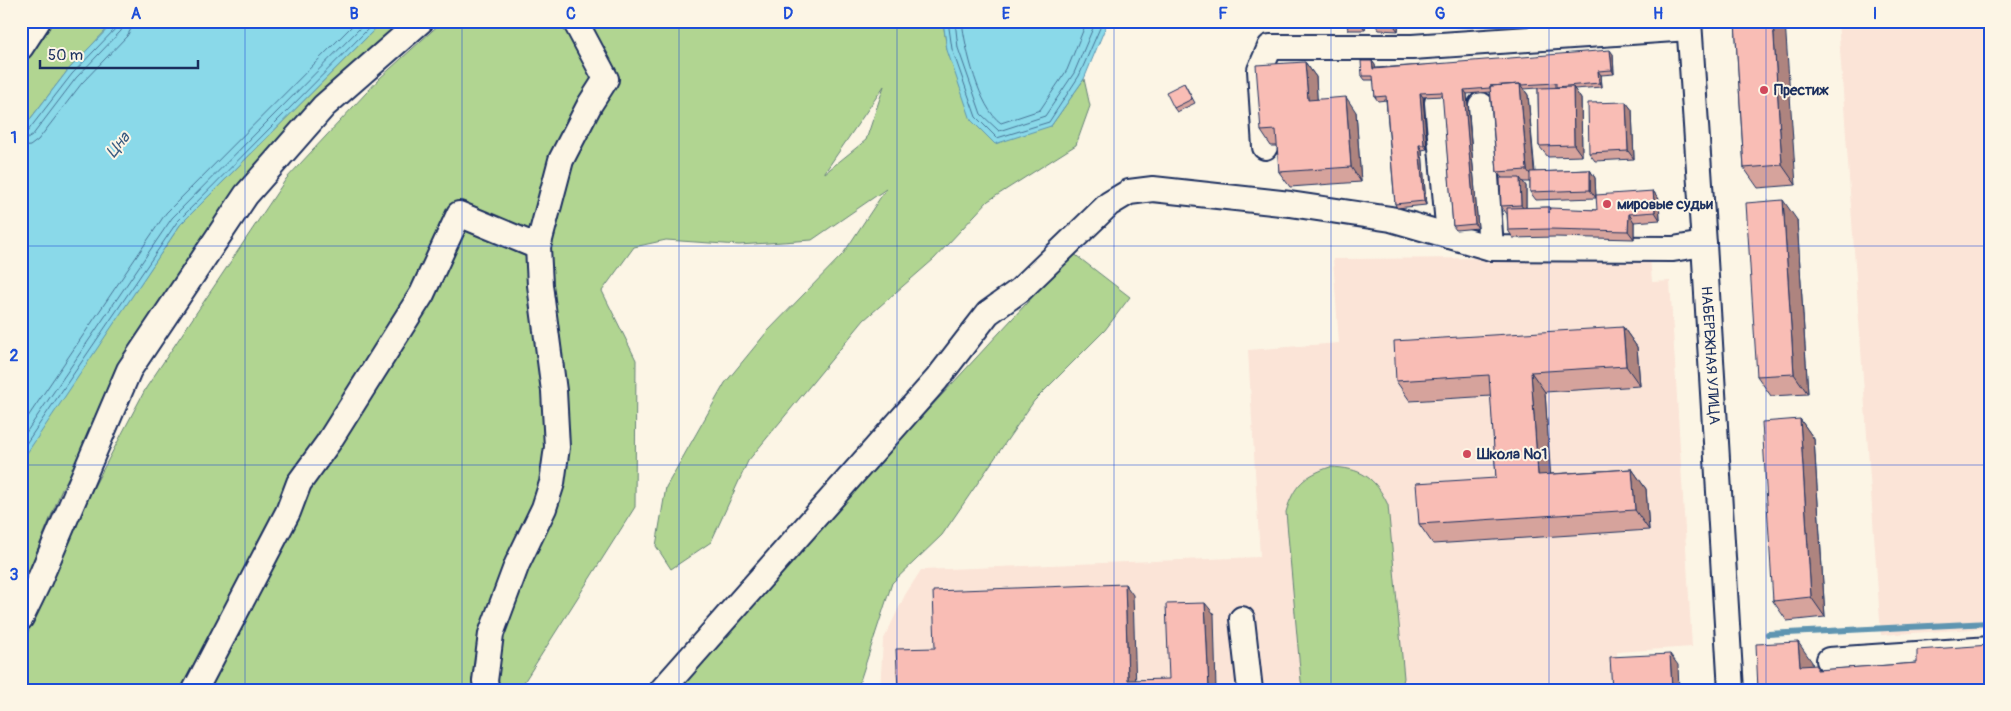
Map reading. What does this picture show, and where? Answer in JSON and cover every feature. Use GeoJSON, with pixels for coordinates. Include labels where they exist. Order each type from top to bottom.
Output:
{"type":"FeatureCollection","features":[{"type":"Feature","properties":{"kind":"street"},"geometry":{"type":"LineString","coordinates":[[21,47],[38,21]]}},
{"type":"Feature","properties":{"kind":"street"},"geometry":{"type":"LineString","coordinates":[[21,618],[38,583],[129,370],[160,322],[246,195],[324,106],[421,21]]}},
{"type":"Feature","properties":{"kind":"street"},"geometry":{"type":"LineString","coordinates":[[487,690],[485,681],[491,634],[517,564],[544,508],[552,483],[557,447],[554,391],[540,285],[538,247],[561,160],[590,104],[606,79],[575,21]]}},
{"type":"Feature","properties":{"kind":"street"},"geometry":{"type":"LineString","coordinates":[[1265,147],[1260,70],[1270,47],[1412,47],[1689,24]]}},
{"type":"Feature","properties":{"kind":"street","name":"НАБЕРЕЖНАЯ УЛИЦА"},"geometry":{"type":"LineString","coordinates":[[1689,24],[1731,690]]}},
{"type":"Feature","properties":{"kind":"street"},"geometry":{"type":"LineString","coordinates":[[1437,103],[1449,236]]}},
{"type":"Feature","properties":{"kind":"street"},"geometry":{"type":"LineString","coordinates":[[1481,106],[1490,248]]}},
{"type":"Feature","properties":{"kind":"street"},"geometry":{"type":"LineString","coordinates":[[662,690],[937,379],[988,313],[1020,290],[1109,204],[1128,192],[1153,189],[1290,204],[1391,219],[1490,248],[1673,249],[1704,244]]}},
{"type":"Feature","properties":{"kind":"street"},"geometry":{"type":"LineString","coordinates":[[195,690],[288,512],[299,483],[328,443],[422,294],[459,214],[538,247]]}},
{"type":"Feature","properties":{"kind":"street"},"geometry":{"type":"LineString","coordinates":[[1242,619],[1250,690]]}},
{"type":"Feature","properties":{"kind":"street"},"geometry":{"type":"LineString","coordinates":[[1829,660],[1986,655]]}},
{"type":"Feature","properties":{"kind":"shaded area"},"geometry":{"type":"Polygon","coordinates":[[[1838,21],[1990,21],[1990,628],[1881,635],[1838,21]]]}},
{"type":"Feature","properties":{"kind":"shaded area","name":"Школа №1"},"geometry":{"type":"Polygon","coordinates":[[[1650,257],[1652,282],[1670,281],[1692,647],[1617,652],[1619,690],[880,690],[883,641],[905,595],[921,570],[1260,557],[1248,350],[1339,343],[1333,259],[1650,257]]]}},
{"type":"Feature","properties":{"kind":"green space"},"geometry":{"type":"Polygon","coordinates":[[[21,21],[115,21],[68,70],[21,131],[21,21]]]}},
{"type":"Feature","properties":{"kind":"green space"},"geometry":{"type":"Polygon","coordinates":[[[383,21],[414,21],[248,203],[100,419],[62,489],[21,590],[21,462],[25,454],[180,225],[383,21]]]}},
{"type":"Feature","properties":{"kind":"green space"},"geometry":{"type":"Polygon","coordinates":[[[443,21],[943,21],[947,50],[1051,126],[1084,79],[1090,106],[1076,145],[988,201],[934,259],[864,320],[748,461],[711,542],[671,569],[656,546],[666,487],[725,383],[766,333],[843,254],[886,189],[812,240],[739,245],[666,240],[634,247],[602,291],[636,360],[635,507],[519,690],[21,690],[21,649],[68,536],[146,388],[286,179],[380,78],[443,21]],[[884,86],[825,173],[866,140],[884,86]]]}},
{"type":"Feature","properties":{"kind":"green space"},"geometry":{"type":"Polygon","coordinates":[[[1073,253],[1130,297],[1105,330],[1034,401],[942,535],[892,583],[857,690],[678,690],[867,476],[1073,253]]]}},
{"type":"Feature","properties":{"kind":"green space"},"geometry":{"type":"Polygon","coordinates":[[[1330,467],[1350,469],[1366,476],[1378,487],[1388,505],[1404,678],[1401,690],[1303,690],[1286,512],[1293,495],[1301,483],[1313,474],[1330,467]]]}},
{"type":"Feature","properties":{"kind":"water","name":"Цна"},"geometry":{"type":"Polygon","coordinates":[[[115,21],[383,21],[180,225],[21,462],[21,131],[68,70],[115,21]]]}},
{"type":"Feature","properties":{"kind":"water"},"geometry":{"type":"Polygon","coordinates":[[[943,21],[1108,21],[1084,79],[1051,126],[995,144],[971,120],[947,50],[943,21]]]}},
{"type":"Feature","properties":{"kind":"building"},"geometry":{"type":"Polygon","coordinates":[[[1360,21],[1360,22],[1344,22],[1360,21]]]}},
{"type":"Feature","properties":{"kind":"building"},"geometry":{"type":"Polygon","coordinates":[[[1373,21],[1392,21],[1392,23],[1373,21]]]}},
{"type":"Feature","properties":{"kind":"building"},"geometry":{"type":"Polygon","coordinates":[[[1735,21],[1773,21],[1782,165],[1744,168],[1735,21]]]}},
{"type":"Feature","properties":{"kind":"building"},"geometry":{"type":"Polygon","coordinates":[[[1610,50],[1612,70],[1598,71],[1599,83],[1556,87],[1556,83],[1520,84],[1464,90],[1475,224],[1453,226],[1442,92],[1420,93],[1424,145],[1419,145],[1424,201],[1395,204],[1386,96],[1375,97],[1373,76],[1362,76],[1361,61],[1372,61],[1373,69],[1610,50]]]}},
{"type":"Feature","properties":{"kind":"building"},"geometry":{"type":"Polygon","coordinates":[[[1305,62],[1308,100],[1346,97],[1351,167],[1279,172],[1276,130],[1261,131],[1256,65],[1305,62]]]}},
{"type":"Feature","properties":{"kind":"building"},"geometry":{"type":"Polygon","coordinates":[[[1184,83],[1192,99],[1174,108],[1166,92],[1184,83]]]}},
{"type":"Feature","properties":{"kind":"building"},"geometry":{"type":"Polygon","coordinates":[[[1520,84],[1527,170],[1497,172],[1490,86],[1520,84]]]}},
{"type":"Feature","properties":{"kind":"building"},"geometry":{"type":"Polygon","coordinates":[[[1573,87],[1574,145],[1539,146],[1538,88],[1573,87]]]}},
{"type":"Feature","properties":{"kind":"building"},"geometry":{"type":"Polygon","coordinates":[[[1626,102],[1628,151],[1589,153],[1588,103],[1626,102]]]}},
{"type":"Feature","properties":{"kind":"building"},"geometry":{"type":"Polygon","coordinates":[[[1590,170],[1590,190],[1530,192],[1530,172],[1590,170]]]}},
{"type":"Feature","properties":{"kind":"building"},"geometry":{"type":"Polygon","coordinates":[[[1500,178],[1520,178],[1521,205],[1501,206],[1500,178]]]}},
{"type":"Feature","properties":{"kind":"building"},"geometry":{"type":"Polygon","coordinates":[[[1653,191],[1655,212],[1629,214],[1628,231],[1508,230],[1507,208],[1549,207],[1549,213],[1550,208],[1597,210],[1596,195],[1653,191]]]}},
{"type":"Feature","properties":{"kind":"building"},"geometry":{"type":"Polygon","coordinates":[[[1783,200],[1794,374],[1757,376],[1746,203],[1783,200]]]}},
{"type":"Feature","properties":{"kind":"building"},"geometry":{"type":"Polygon","coordinates":[[[1623,327],[1626,366],[1531,372],[1538,475],[1632,469],[1635,510],[1419,524],[1416,483],[1496,478],[1489,375],[1396,381],[1394,341],[1623,327]]]}},
{"type":"Feature","properties":{"kind":"building"},"geometry":{"type":"Polygon","coordinates":[[[1800,419],[1811,597],[1773,601],[1762,422],[1800,419]]]}},
{"type":"Feature","properties":{"kind":"building"},"geometry":{"type":"Polygon","coordinates":[[[1125,584],[1128,680],[1169,679],[1166,604],[1205,603],[1209,690],[898,690],[896,649],[935,648],[933,591],[1125,584]]]}},
{"type":"Feature","properties":{"kind":"building"},"geometry":{"type":"Polygon","coordinates":[[[1798,642],[1800,666],[1817,665],[1817,670],[1917,663],[1917,650],[1990,645],[1990,688],[1967,690],[1758,690],[1756,644],[1798,642]]]}},
{"type":"Feature","properties":{"kind":"building"},"geometry":{"type":"Polygon","coordinates":[[[1670,654],[1672,690],[1612,690],[1610,657],[1670,654]]]}},
{"type":"Feature","properties":{"kind":"waterway"},"geometry":{"type":"LineString","coordinates":[[1768,634],[1990,623]]}},
{"type":"Feature","properties":{"kind":"place","name":"Престиж"},"geometry":{"type":"Point","coordinates":[1764,90]}},
{"type":"Feature","properties":{"kind":"place","name":"мировые судьи"},"geometry":{"type":"Point","coordinates":[1607,204]}},
{"type":"Feature","properties":{"kind":"place","name":"Школа №1"},"geometry":{"type":"Point","coordinates":[1467,454]}}]}
